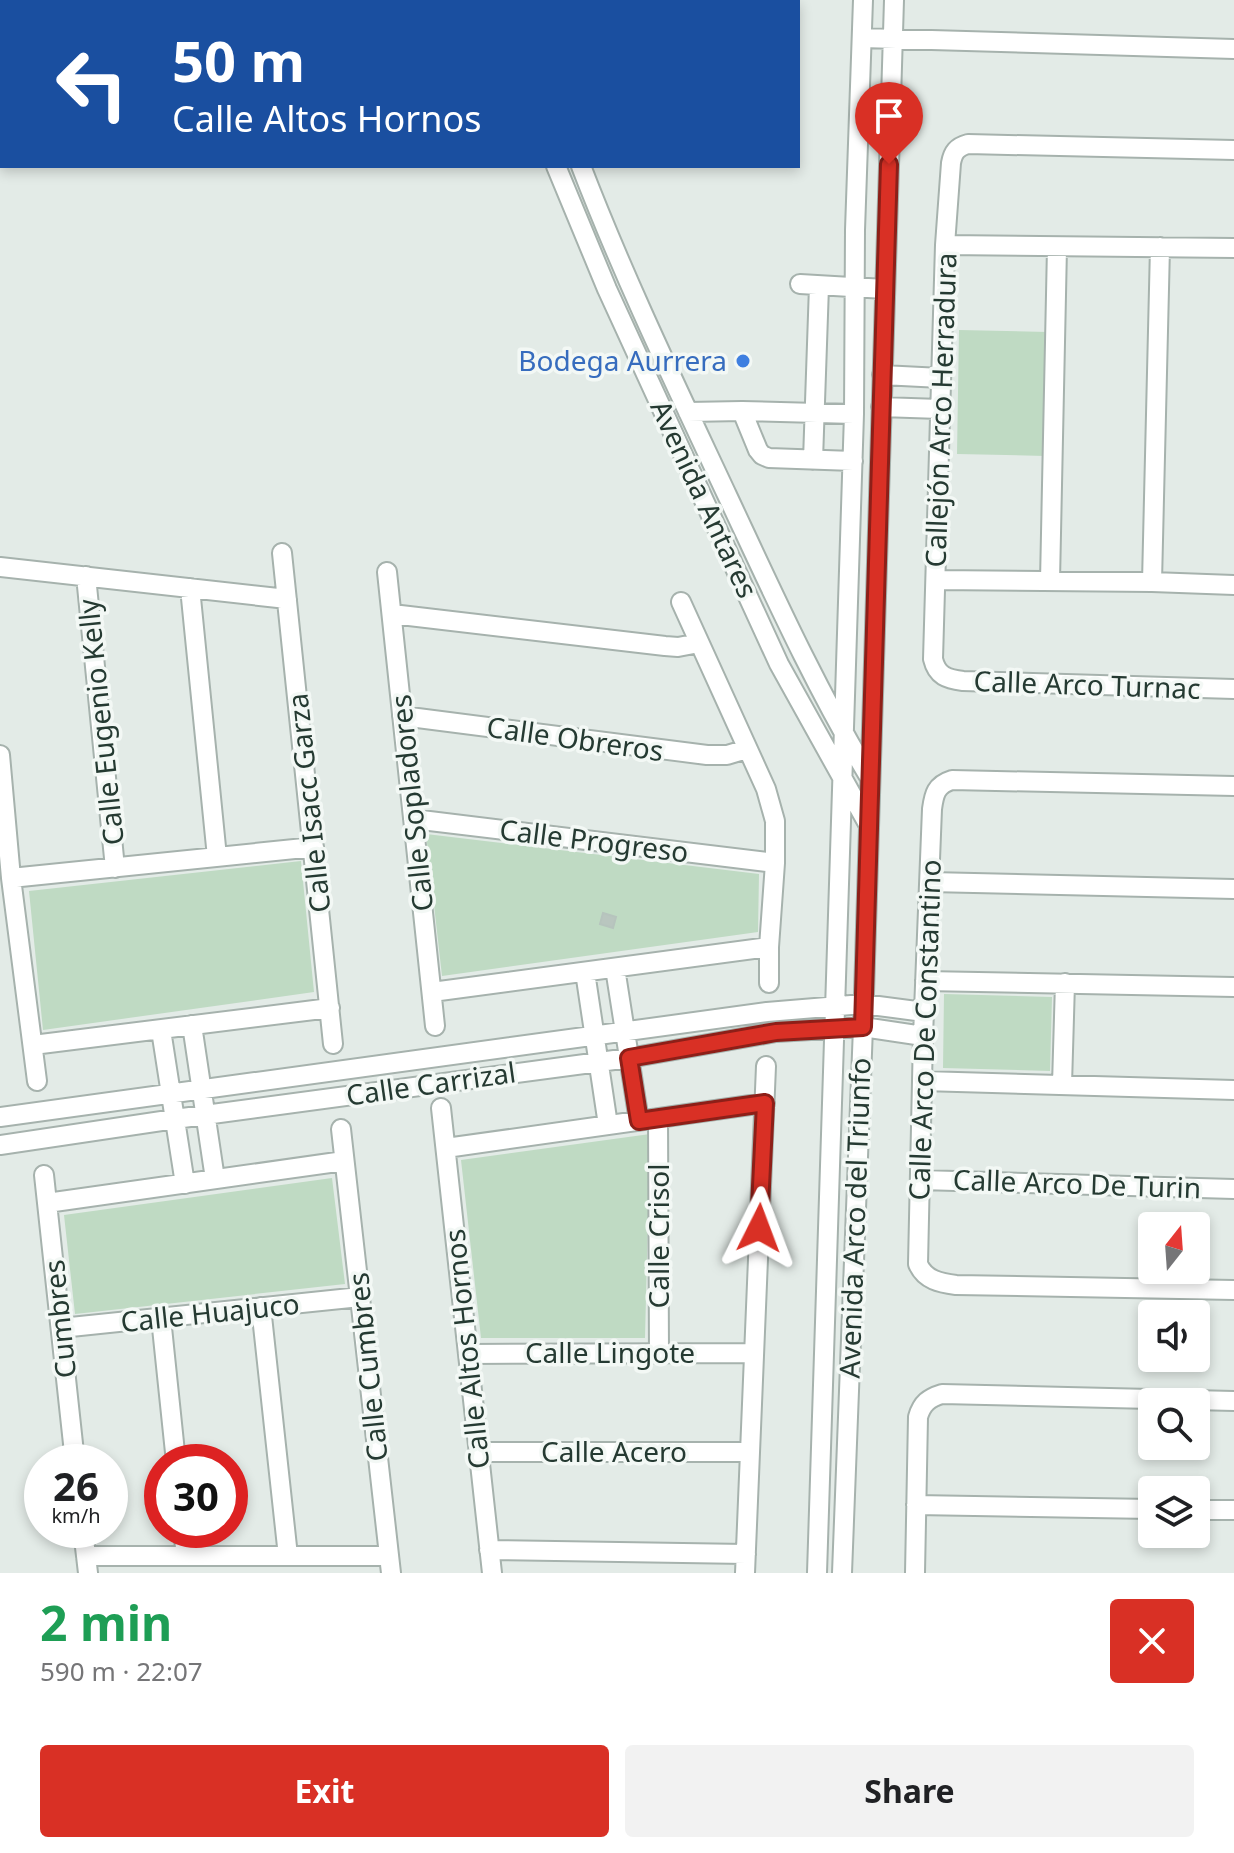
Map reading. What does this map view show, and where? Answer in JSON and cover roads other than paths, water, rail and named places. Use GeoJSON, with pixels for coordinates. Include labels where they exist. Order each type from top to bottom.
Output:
{"type":"FeatureCollection","features":[{"type":"Feature","properties":{"kind":"street","name":"Avenida Arco del Triunfo"},"geometry":{"type":"LineString","coordinates":[[817,1573],[853,461],[855,230],[863,0]]}},
{"type":"Feature","properties":{"kind":"street","name":"Avenida Arco del Triunfo"},"geometry":{"type":"LineString","coordinates":[[842,1573],[863,1027],[894,0]]}},
{"type":"Feature","properties":{"kind":"street"},"geometry":{"type":"LineString","coordinates":[[862,38],[1234,49]]}},
{"type":"Feature","properties":{"kind":"street","name":"Callejón Arco Herradura"},"geometry":{"type":"LineString","coordinates":[[941,675],[933,659],[945,245],[951,163],[955,151],[968,144],[1234,150]]}},
{"type":"Feature","properties":{"kind":"street","name":"Avenida Antares"},"geometry":{"type":"LineString","coordinates":[[557,168],[607,289],[779,664],[868,825]]}},
{"type":"Feature","properties":{"kind":"street","name":"Avenida Antares"},"geometry":{"type":"LineString","coordinates":[[582,168],[607,234],[812,675],[870,778]]}},
{"type":"Feature","properties":{"kind":"street"},"geometry":{"type":"LineString","coordinates":[[945,245],[1234,248]]}},
{"type":"Feature","properties":{"kind":"street"},"geometry":{"type":"LineString","coordinates":[[1050,581],[1057,247]]}},
{"type":"Feature","properties":{"kind":"street"},"geometry":{"type":"LineString","coordinates":[[1152,582],[1160,247]]}},
{"type":"Feature","properties":{"kind":"street"},"geometry":{"type":"LineString","coordinates":[[800,284],[885,289]]}},
{"type":"Feature","properties":{"kind":"street"},"geometry":{"type":"LineString","coordinates":[[813,460],[819,286]]}},
{"type":"Feature","properties":{"kind":"street"},"geometry":{"type":"LineString","coordinates":[[882,375],[941,378]]}},
{"type":"Feature","properties":{"kind":"street"},"geometry":{"type":"LineString","coordinates":[[881,407],[940,409]]}},
{"type":"Feature","properties":{"kind":"street"},"geometry":{"type":"LineString","coordinates":[[742,411],[762,455],[769,458],[853,461]]}},
{"type":"Feature","properties":{"kind":"street"},"geometry":{"type":"LineString","coordinates":[[688,412],[854,414]]}},
{"type":"Feature","properties":{"kind":"street","name":"Calle Isacc Garza"},"geometry":{"type":"LineString","coordinates":[[282,553],[333,1044]]}},
{"type":"Feature","properties":{"kind":"street"},"geometry":{"type":"LineString","coordinates":[[0,567],[287,599]]}},
{"type":"Feature","properties":{"kind":"street","name":"Calle Sopladores"},"geometry":{"type":"LineString","coordinates":[[387,572],[435,1026]]}},
{"type":"Feature","properties":{"kind":"street","name":"Calle Eugenio Kelly"},"geometry":{"type":"LineString","coordinates":[[86,576],[115,868]]}},
{"type":"Feature","properties":{"kind":"street"},"geometry":{"type":"LineString","coordinates":[[936,580],[1234,585]]}},
{"type":"Feature","properties":{"kind":"street"},"geometry":{"type":"LineString","coordinates":[[190,588],[217,857]]}},
{"type":"Feature","properties":{"kind":"street"},"geometry":{"type":"LineString","coordinates":[[681,602],[766,789],[775,821],[769,983]]}},
{"type":"Feature","properties":{"kind":"street"},"geometry":{"type":"LineString","coordinates":[[392,614],[665,646],[699,643]]}},
{"type":"Feature","properties":{"kind":"street","name":"Calle Arco Turnac"},"geometry":{"type":"LineString","coordinates":[[941,675],[963,681],[1234,689]]}},
{"type":"Feature","properties":{"kind":"street","name":"Calle Obreros"},"geometry":{"type":"LineString","coordinates":[[402,716],[707,755],[727,755],[747,749]]}},
{"type":"Feature","properties":{"kind":"street"},"geometry":{"type":"LineString","coordinates":[[0,755],[11,878],[37,1081]]}},
{"type":"Feature","properties":{"kind":"street","name":"Calle Arco De Constantino"},"geometry":{"type":"LineString","coordinates":[[1234,786],[952,780],[938,786],[932,809],[918,1264],[923,1274],[942,1283],[956,1285],[1234,1290]]}},
{"type":"Feature","properties":{"kind":"street","name":"Calle Progreso"},"geometry":{"type":"LineString","coordinates":[[413,819],[775,863]]}},
{"type":"Feature","properties":{"kind":"street"},"geometry":{"type":"LineString","coordinates":[[11,878],[314,847]]}},
{"type":"Feature","properties":{"kind":"street"},"geometry":{"type":"LineString","coordinates":[[930,882],[1234,889]]}},
{"type":"Feature","properties":{"kind":"street"},"geometry":{"type":"LineString","coordinates":[[432,992],[769,947]]}},
{"type":"Feature","properties":{"kind":"street","name":"Calle Crisol"},"geometry":{"type":"LineString","coordinates":[[615,968],[629,1058],[648,1120],[659,1353]]}},
{"type":"Feature","properties":{"kind":"street"},"geometry":{"type":"LineString","coordinates":[[585,972],[608,1125]]}},
{"type":"Feature","properties":{"kind":"street"},"geometry":{"type":"LineString","coordinates":[[925,981],[1234,987]]}},
{"type":"Feature","properties":{"kind":"street"},"geometry":{"type":"LineString","coordinates":[[1062,1085],[1065,983]]}},
{"type":"Feature","properties":{"kind":"street","name":"Calle Carrizal"},"geometry":{"type":"LineString","coordinates":[[0,1117],[767,1012],[863,1004],[924,1012]]}},
{"type":"Feature","properties":{"kind":"street"},"geometry":{"type":"LineString","coordinates":[[33,1045],[330,1008]]}},
{"type":"Feature","properties":{"kind":"street"},"geometry":{"type":"LineString","coordinates":[[192,1025],[215,1179]]}},
{"type":"Feature","properties":{"kind":"street","name":"Calle Carrizal"},"geometry":{"type":"LineString","coordinates":[[0,1145],[629,1058],[776,1032],[863,1027],[923,1036]]}},
{"type":"Feature","properties":{"kind":"street"},"geometry":{"type":"LineString","coordinates":[[161,1030],[185,1184]]}},
{"type":"Feature","properties":{"kind":"street"},"geometry":{"type":"LineString","coordinates":[[745,1573],[766,1066]]}},
{"type":"Feature","properties":{"kind":"street"},"geometry":{"type":"LineString","coordinates":[[923,1081],[1234,1090]]}},
{"type":"Feature","properties":{"kind":"street"},"geometry":{"type":"LineString","coordinates":[[446,1148],[765,1103]]}},
{"type":"Feature","properties":{"kind":"street","name":"Calle Altos Hornos"},"geometry":{"type":"LineString","coordinates":[[441,1108],[492,1573]]}},
{"type":"Feature","properties":{"kind":"street","name":"Calle Cumbres"},"geometry":{"type":"LineString","coordinates":[[341,1129],[390,1565]]}},
{"type":"Feature","properties":{"kind":"street"},"geometry":{"type":"LineString","coordinates":[[47,1203],[344,1161]]}},
{"type":"Feature","properties":{"kind":"street","name":"Cumbres"},"geometry":{"type":"LineString","coordinates":[[44,1175],[73,1444]]}},
{"type":"Feature","properties":{"kind":"street","name":"Calle Arco De Turin"},"geometry":{"type":"LineString","coordinates":[[920,1180],[1234,1189]]}},
{"type":"Feature","properties":{"kind":"street","name":"Calle Huajuco"},"geometry":{"type":"LineString","coordinates":[[61,1328],[360,1297]]}},
{"type":"Feature","properties":{"kind":"street"},"geometry":{"type":"LineString","coordinates":[[261,1307],[288,1556]]}},
{"type":"Feature","properties":{"kind":"street"},"geometry":{"type":"LineString","coordinates":[[161,1318],[174,1444]]}},
{"type":"Feature","properties":{"kind":"street","name":"Calle Lingote"},"geometry":{"type":"LineString","coordinates":[[468,1354],[753,1353]]}},
{"type":"Feature","properties":{"kind":"street"},"geometry":{"type":"LineString","coordinates":[[915,1573],[918,1417],[921,1408],[933,1397],[942,1394],[1234,1401]]}},
{"type":"Feature","properties":{"kind":"street","name":"Calle Acero"},"geometry":{"type":"LineString","coordinates":[[478,1452],[749,1452]]}},
{"type":"Feature","properties":{"kind":"street"},"geometry":{"type":"LineString","coordinates":[[916,1505],[1138,1509]]}},
{"type":"Feature","properties":{"kind":"street"},"geometry":{"type":"LineString","coordinates":[[1210,1510],[1234,1510]]}},
{"type":"Feature","properties":{"kind":"street"},"geometry":{"type":"LineString","coordinates":[[185,1548],[186,1556]]}},
{"type":"Feature","properties":{"kind":"street"},"geometry":{"type":"LineString","coordinates":[[489,1550],[746,1554]]}},
{"type":"Feature","properties":{"kind":"street"},"geometry":{"type":"LineString","coordinates":[[87,1564],[186,1556],[288,1556],[390,1565]]}},
{"type":"Feature","properties":{"kind":"place","name":"Bodega Aurrera"},"geometry":{"type":"Point","coordinates":[743,361]}}]}
